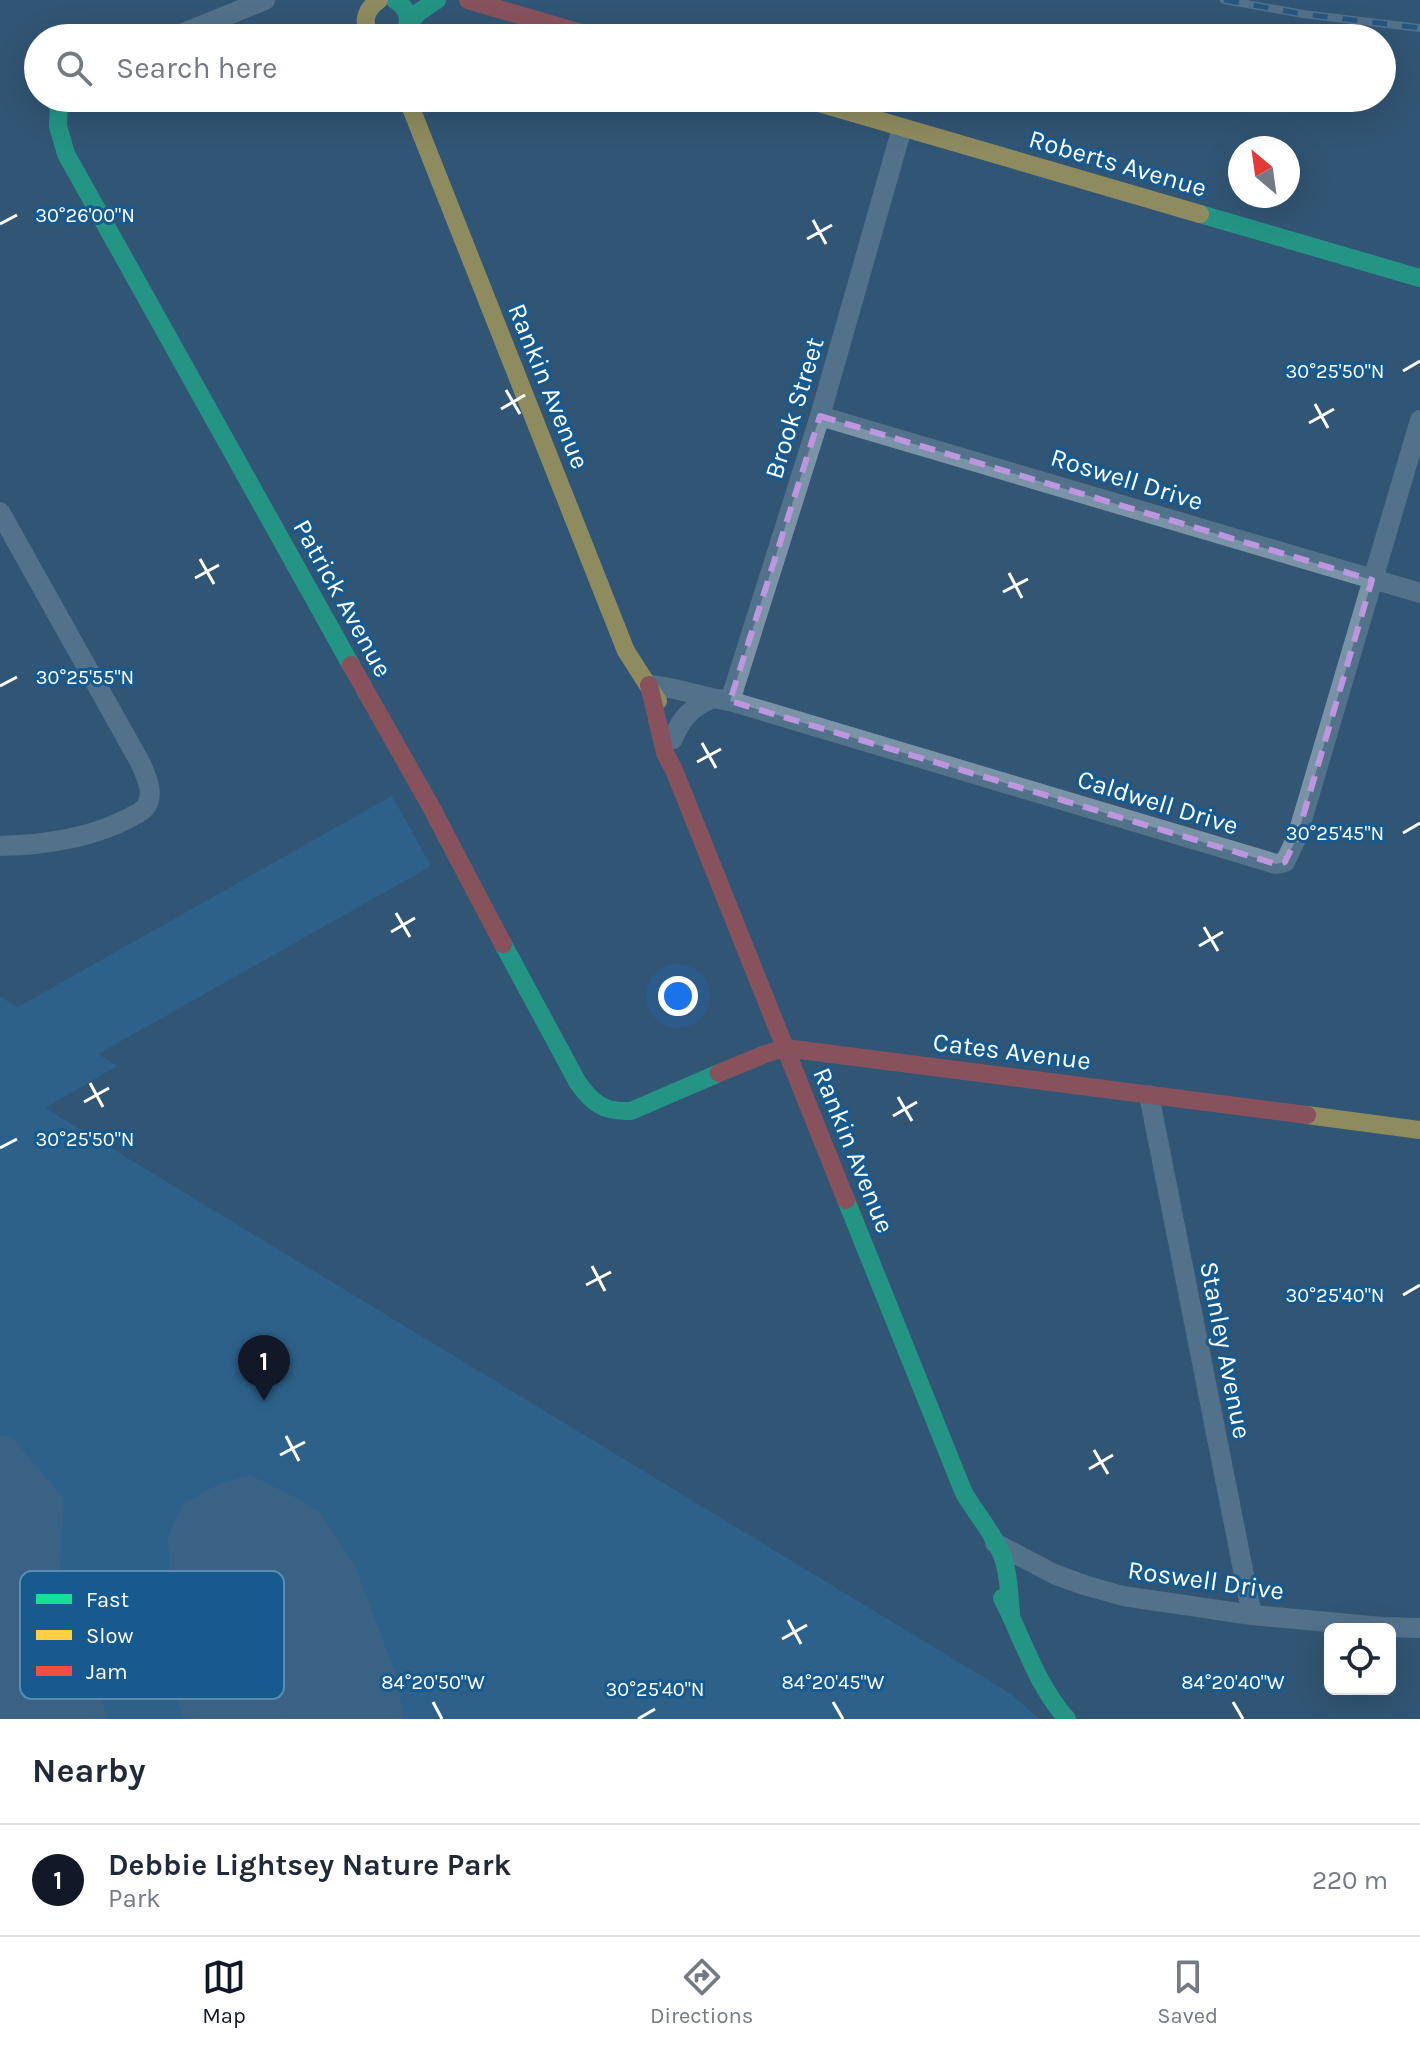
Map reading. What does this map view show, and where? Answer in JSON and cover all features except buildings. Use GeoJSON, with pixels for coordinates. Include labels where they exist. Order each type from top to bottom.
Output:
{"type":"FeatureCollection","features":[{"type":"Feature","properties":{"kind":"street"},"geometry":{"type":"LineString","coordinates":[[206,24],[265,0]]}},
{"type":"Feature","properties":{"kind":"street"},"geometry":{"type":"LineString","coordinates":[[368,24],[371,5],[379,0]]}},
{"type":"Feature","properties":{"kind":"street"},"geometry":{"type":"LineString","coordinates":[[395,0],[407,10],[406,24]]}},
{"type":"Feature","properties":{"kind":"street"},"geometry":{"type":"LineString","coordinates":[[410,24],[419,12],[437,0]]}},
{"type":"Feature","properties":{"kind":"street"},"geometry":{"type":"LineString","coordinates":[[468,0],[550,24]]}},
{"type":"Feature","properties":{"kind":"street","name":"Patrick Avenue"},"geometry":{"type":"LineString","coordinates":[[56,112],[58,134],[86,190],[430,805],[574,1077],[590,1100],[608,1111]]}},
{"type":"Feature","properties":{"kind":"street","name":"Rankin Avenue"},"geometry":{"type":"LineString","coordinates":[[412,112],[626,651],[665,712],[675,749],[674,770]]}},
{"type":"Feature","properties":{"kind":"street","name":"Roberts Avenue"},"geometry":{"type":"LineString","coordinates":[[849,112],[1420,278]]}},
{"type":"Feature","properties":{"kind":"street","name":"Brook Street"},"geometry":{"type":"LineString","coordinates":[[721,700],[820,416],[902,128]]}},
{"type":"Feature","properties":{"kind":"street","name":"Roswell Drive"},"geometry":{"type":"LineString","coordinates":[[820,416],[1420,593]]}},
{"type":"Feature","properties":{"kind":"street","name":"Caldwell Drive"},"geometry":{"type":"LineString","coordinates":[[649,685],[690,691],[1276,864],[1285,862],[1297,837],[1420,420]]}},
{"type":"Feature","properties":{"kind":"street"},"geometry":{"type":"LineString","coordinates":[[0,512],[141,764],[150,794],[143,811],[90,834],[54,842],[0,846]]}},
{"type":"Feature","properties":{"kind":"street","name":"Rankin Avenue"},"geometry":{"type":"LineString","coordinates":[[649,685],[665,753],[964,1493],[1004,1559],[1011,1613],[1043,1689],[1067,1719]]}},
{"type":"Feature","properties":{"kind":"street"},"geometry":{"type":"LineString","coordinates":[[673,739],[688,713],[721,700]]}},
{"type":"Feature","properties":{"kind":"street","name":"Cates Avenue"},"geometry":{"type":"LineString","coordinates":[[608,1111],[631,1111],[785,1048],[1420,1130]]}},
{"type":"Feature","properties":{"kind":"street","name":"Stanley Avenue"},"geometry":{"type":"LineString","coordinates":[[1149,1095],[1252,1615]]}},
{"type":"Feature","properties":{"kind":"street","name":"Roswell Drive"},"geometry":{"type":"LineString","coordinates":[[995,1543],[1054,1574],[1123,1596],[1252,1615],[1420,1628]]}},
{"type":"Feature","properties":{"kind":"highlighted area"},"geometry":{"type":"Polygon","coordinates":[[[820,416],[1372,580],[1297,837],[1285,862],[1276,864],[730,701],[820,416]]]}},
{"type":"Feature","properties":{"kind":"shaded area"},"geometry":{"type":"Polygon","coordinates":[[[392,796],[431,866],[98,1054],[117,1066],[45,1108],[1011,1694],[1039,1719],[0,1719],[0,997],[18,1007],[392,796]]]}},
{"type":"Feature","properties":{"kind":"shaded area"},"geometry":{"type":"Polygon","coordinates":[[[0,1436],[11,1436],[64,1499],[60,1571],[20,1571],[20,1699],[101,1699],[108,1719],[0,1719],[0,1436]]]}},
{"type":"Feature","properties":{"kind":"shaded area"},"geometry":{"type":"Polygon","coordinates":[[[250,1475],[320,1513],[355,1566],[396,1675],[404,1719],[183,1719],[177,1699],[284,1699],[284,1571],[170,1571],[168,1537],[183,1504],[219,1484],[250,1475]]]}},
{"type":"Feature","properties":{"kind":"railway"},"geometry":{"type":"LineString","coordinates":[[1224,0],[1387,24]]}},
{"type":"Feature","properties":{"kind":"railway"},"geometry":{"type":"LineString","coordinates":[[1396,25],[1420,28]]}},
{"type":"Feature","properties":{"kind":"traffic: fast"},"geometry":{"type":"LineString","coordinates":[[395,0],[404,8],[407,24]]}},
{"type":"Feature","properties":{"kind":"traffic: fast"},"geometry":{"type":"LineString","coordinates":[[410,22],[437,0]]}},
{"type":"Feature","properties":{"kind":"traffic: fast"},"geometry":{"type":"LineString","coordinates":[[58,112],[58,126],[66,154],[351,665]]}},
{"type":"Feature","properties":{"kind":"traffic: fast"},"geometry":{"type":"LineString","coordinates":[[1200,214],[1420,278]]}},
{"type":"Feature","properties":{"kind":"traffic: fast"},"geometry":{"type":"LineString","coordinates":[[503,944],[578,1083],[600,1105],[613,1110],[631,1111],[719,1073]]}},
{"type":"Feature","properties":{"kind":"traffic: fast"},"geometry":{"type":"LineString","coordinates":[[846,1200],[964,1493],[1002,1555],[1011,1613]]}},
{"type":"Feature","properties":{"kind":"traffic: fast"},"geometry":{"type":"LineString","coordinates":[[1002,1598],[1038,1676],[1067,1719]]}},
{"type":"Feature","properties":{"kind":"traffic: slow"},"geometry":{"type":"LineString","coordinates":[[366,24],[370,8],[379,0]]}},
{"type":"Feature","properties":{"kind":"traffic: slow"},"geometry":{"type":"LineString","coordinates":[[413,112],[626,651],[658,701]]}},
{"type":"Feature","properties":{"kind":"traffic: slow"},"geometry":{"type":"LineString","coordinates":[[850,112],[1200,214]]}},
{"type":"Feature","properties":{"kind":"traffic: slow"},"geometry":{"type":"LineString","coordinates":[[1307,1115],[1420,1130]]}},
{"type":"Feature","properties":{"kind":"traffic: jam"},"geometry":{"type":"LineString","coordinates":[[468,0],[550,24]]}},
{"type":"Feature","properties":{"kind":"traffic: jam"},"geometry":{"type":"LineString","coordinates":[[351,665],[503,944]]}},
{"type":"Feature","properties":{"kind":"traffic: jam"},"geometry":{"type":"LineString","coordinates":[[649,685],[665,753],[846,1200]]}},
{"type":"Feature","properties":{"kind":"traffic: jam"},"geometry":{"type":"LineString","coordinates":[[719,1073],[785,1048],[1307,1115]]}},
{"type":"Feature","properties":{"kind":"place","name":"Debbie Lightsey Nature Park"},"geometry":{"type":"Point","coordinates":[264,1401]}}]}
